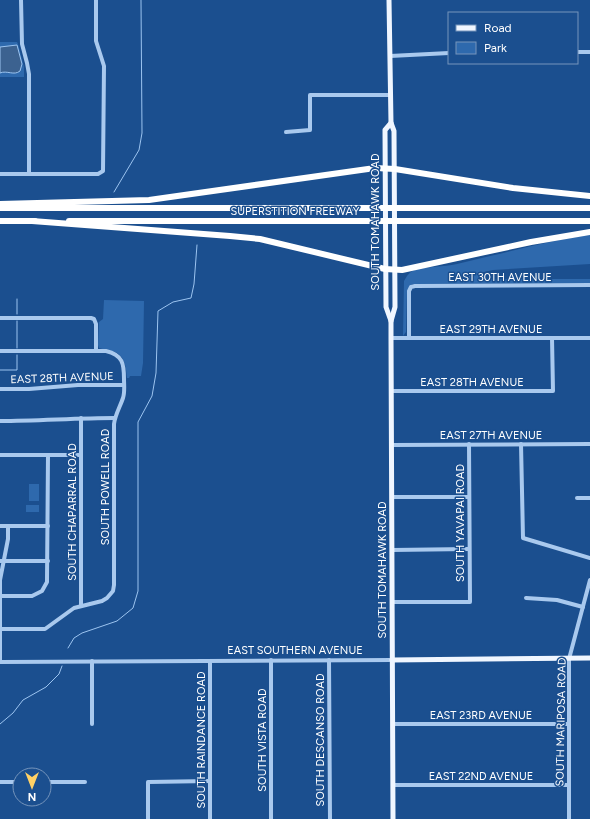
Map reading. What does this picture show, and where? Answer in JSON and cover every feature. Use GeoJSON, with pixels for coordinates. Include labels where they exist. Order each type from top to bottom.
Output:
{"type":"FeatureCollection","features":[{"type":"Feature","properties":{"kind":"highway"},"geometry":{"type":"LineString","coordinates":[[0,204],[149,200],[375,168],[395,169],[512,188],[590,196]]}},
{"type":"Feature","properties":{"kind":"highway","name":"SUPERSTITION FREEWAY"},"geometry":{"type":"LineString","coordinates":[[0,208],[590,208]]}},
{"type":"Feature","properties":{"kind":"highway","name":"SUPERSTITION FREEWAY"},"geometry":{"type":"LineString","coordinates":[[0,221],[590,221]]}},
{"type":"Feature","properties":{"kind":"highway"},"geometry":{"type":"LineString","coordinates":[[32,221],[260,239],[385,269],[395,270],[402,270],[531,242],[590,232]]}},
{"type":"Feature","properties":{"kind":"main road","name":"SOUTH TOMAHAWK ROAD"},"geometry":{"type":"LineString","coordinates":[[389,0],[390,95],[391,123],[394,131],[395,169],[395,307],[391,321],[393,819]]}},
{"type":"Feature","properties":{"kind":"main road","name":"SOUTH TOMAHAWK ROAD"},"geometry":{"type":"LineString","coordinates":[[391,123],[385,130],[386,307],[391,321]]}},
{"type":"Feature","properties":{"kind":"main road","name":"EAST SOUTHERN AVENUE"},"geometry":{"type":"LineString","coordinates":[[392,660],[590,658]]}},
{"type":"Feature","properties":{"kind":"street"},"geometry":{"type":"LineString","coordinates":[[22,0],[22,44],[28,63],[29,74],[29,174]]}},
{"type":"Feature","properties":{"kind":"street"},"geometry":{"type":"LineString","coordinates":[[0,174],[98,174],[102,172],[104,168],[104,66],[96,41],[96,0]]}},
{"type":"Feature","properties":{"kind":"street"},"geometry":{"type":"LineString","coordinates":[[578,52],[590,52]]}},
{"type":"Feature","properties":{"kind":"street"},"geometry":{"type":"LineString","coordinates":[[390,56],[448,53]]}},
{"type":"Feature","properties":{"kind":"street"},"geometry":{"type":"LineString","coordinates":[[286,132],[310,130],[310,95],[390,95]]}},
{"type":"Feature","properties":{"kind":"street","name":"EAST 30TH AVENUE"},"geometry":{"type":"LineString","coordinates":[[409,338],[409,291],[411,287],[590,286]]}},
{"type":"Feature","properties":{"kind":"street"},"geometry":{"type":"LineString","coordinates":[[0,318],[91,318],[94,319],[96,324],[96,351],[0,352]]}},
{"type":"Feature","properties":{"kind":"street","name":"EAST 29TH AVENUE"},"geometry":{"type":"LineString","coordinates":[[391,338],[590,338]]}},
{"type":"Feature","properties":{"kind":"street","name":"EAST 28TH AVENUE"},"geometry":{"type":"LineString","coordinates":[[391,391],[553,391],[552,338]]}},
{"type":"Feature","properties":{"kind":"street","name":"SOUTH POWELL ROAD"},"geometry":{"type":"LineString","coordinates":[[81,606],[102,601],[110,595],[114,585],[114,418],[123,398],[124,368],[123,362],[114,353],[96,351]]}},
{"type":"Feature","properties":{"kind":"street","name":"EAST 28TH AVENUE"},"geometry":{"type":"LineString","coordinates":[[0,389],[29,389],[78,385],[124,385]]}},
{"type":"Feature","properties":{"kind":"street","name":"SOUTH CHAPARRAL ROAD"},"geometry":{"type":"LineString","coordinates":[[81,418],[81,606]]}},
{"type":"Feature","properties":{"kind":"street"},"geometry":{"type":"LineString","coordinates":[[0,421],[114,418]]}},
{"type":"Feature","properties":{"kind":"street","name":"EAST 27TH AVENUE"},"geometry":{"type":"LineString","coordinates":[[392,444],[590,444]]}},
{"type":"Feature","properties":{"kind":"street","name":"SOUTH YAVAPAI ROAD"},"geometry":{"type":"LineString","coordinates":[[392,602],[470,602],[469,444]]}},
{"type":"Feature","properties":{"kind":"street"},"geometry":{"type":"LineString","coordinates":[[521,444],[523,538],[590,558]]}},
{"type":"Feature","properties":{"kind":"street"},"geometry":{"type":"LineString","coordinates":[[0,455],[81,455]]}},
{"type":"Feature","properties":{"kind":"street"},"geometry":{"type":"LineString","coordinates":[[0,596],[32,596],[42,591],[47,582],[48,455]]}},
{"type":"Feature","properties":{"kind":"street"},"geometry":{"type":"LineString","coordinates":[[392,497],[469,497]]}},
{"type":"Feature","properties":{"kind":"street"},"geometry":{"type":"LineString","coordinates":[[577,498],[590,498]]}},
{"type":"Feature","properties":{"kind":"street"},"geometry":{"type":"LineString","coordinates":[[0,526],[48,526]]}},
{"type":"Feature","properties":{"kind":"street"},"geometry":{"type":"LineString","coordinates":[[0,662],[0,580],[2,561],[8,539],[8,526]]}},
{"type":"Feature","properties":{"kind":"street"},"geometry":{"type":"LineString","coordinates":[[392,550],[469,549]]}},
{"type":"Feature","properties":{"kind":"street"},"geometry":{"type":"LineString","coordinates":[[2,561],[48,561]]}},
{"type":"Feature","properties":{"kind":"street","name":"SOUTH MARIPOSA ROAD"},"geometry":{"type":"LineString","coordinates":[[569,819],[569,659],[590,580]]}},
{"type":"Feature","properties":{"kind":"street"},"geometry":{"type":"LineString","coordinates":[[526,598],[557,600],[583,607]]}},
{"type":"Feature","properties":{"kind":"street"},"geometry":{"type":"LineString","coordinates":[[0,629],[45,629],[74,608],[81,606]]}},
{"type":"Feature","properties":{"kind":"street","name":"SOUTH VISTA ROAD"},"geometry":{"type":"LineString","coordinates":[[271,660],[271,819]]}},
{"type":"Feature","properties":{"kind":"street","name":"SOUTH DESCANSO ROAD"},"geometry":{"type":"LineString","coordinates":[[329,660],[330,819]]}},
{"type":"Feature","properties":{"kind":"street","name":"EAST SOUTHERN AVENUE"},"geometry":{"type":"LineString","coordinates":[[0,662],[392,660]]}},
{"type":"Feature","properties":{"kind":"street"},"geometry":{"type":"LineString","coordinates":[[92,661],[92,724]]}},
{"type":"Feature","properties":{"kind":"street","name":"SOUTH RAINDANCE ROAD"},"geometry":{"type":"LineString","coordinates":[[210,661],[210,819]]}},
{"type":"Feature","properties":{"kind":"street","name":"EAST 23RD AVENUE"},"geometry":{"type":"LineString","coordinates":[[393,724],[569,724]]}},
{"type":"Feature","properties":{"kind":"street"},"geometry":{"type":"LineString","coordinates":[[0,782],[12,782]]}},
{"type":"Feature","properties":{"kind":"street"},"geometry":{"type":"LineString","coordinates":[[52,782],[85,782]]}},
{"type":"Feature","properties":{"kind":"street"},"geometry":{"type":"LineString","coordinates":[[148,819],[148,782],[210,782]]}},
{"type":"Feature","properties":{"kind":"street","name":"EAST 22ND AVENUE"},"geometry":{"type":"LineString","coordinates":[[393,785],[569,785]]}},
{"type":"Feature","properties":{"kind":"green space"},"geometry":{"type":"Polygon","coordinates":[[[0,42],[17,42],[24,67],[24,77],[0,77],[0,42]]]}},
{"type":"Feature","properties":{"kind":"green space"},"geometry":{"type":"Polygon","coordinates":[[[590,235],[590,264],[493,270],[479,273],[478,275],[483,279],[590,279],[590,283],[412,284],[407,290],[406,332],[403,336],[404,281],[408,274],[413,271],[457,264],[540,244],[590,235]]]}},
{"type":"Feature","properties":{"kind":"green space"},"geometry":{"type":"Polygon","coordinates":[[[104,300],[144,301],[143,363],[141,376],[130,376],[127,378],[125,365],[120,355],[110,350],[99,348],[99,322],[103,319],[104,300]]]}},
{"type":"Feature","properties":{"kind":"green space"},"geometry":{"type":"Polygon","coordinates":[[[29,484],[39,484],[39,501],[29,501],[29,484]]]}},
{"type":"Feature","properties":{"kind":"green space"},"geometry":{"type":"Polygon","coordinates":[[[26,505],[39,505],[39,512],[26,512],[26,505]]]}},
{"type":"Feature","properties":{"kind":"shaded area"},"geometry":{"type":"Polygon","coordinates":[[[17,45],[22,64],[20,71],[15,73],[0,73],[0,47],[17,45]]]}},
{"type":"Feature","properties":{"kind":"waterway"},"geometry":{"type":"LineString","coordinates":[[114,192],[139,150],[142,133],[141,0]]}},
{"type":"Feature","properties":{"kind":"waterway"},"geometry":{"type":"LineString","coordinates":[[68,648],[74,638],[82,633],[117,621],[133,608],[138,591],[138,422],[152,396],[156,373],[158,311],[173,302],[191,298],[194,284],[197,245]]}},
{"type":"Feature","properties":{"kind":"waterway"},"geometry":{"type":"LineString","coordinates":[[17,299],[17,314]]}},
{"type":"Feature","properties":{"kind":"waterway"},"geometry":{"type":"LineString","coordinates":[[17,321],[17,348]]}},
{"type":"Feature","properties":{"kind":"waterway"},"geometry":{"type":"LineString","coordinates":[[0,370],[17,370],[17,355]]}},
{"type":"Feature","properties":{"kind":"waterway"},"geometry":{"type":"LineString","coordinates":[[0,724],[13,713],[23,700],[46,687],[59,674],[62,666]]}}]}
